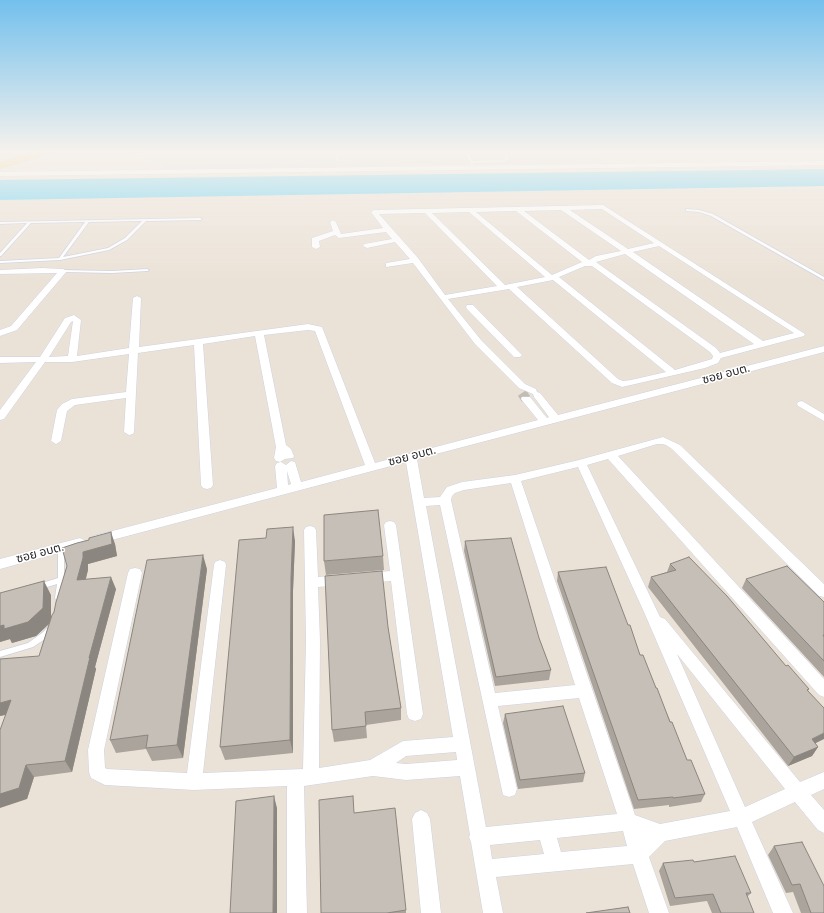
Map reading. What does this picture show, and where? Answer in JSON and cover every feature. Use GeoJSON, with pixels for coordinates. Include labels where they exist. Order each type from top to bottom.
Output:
{"type":"FeatureCollection","features":[{"type":"Feature","properties":{"kind":"street"},"geometry":{"type":"LineString","coordinates":[[427,212],[507,287],[615,382],[622,384],[632,383],[702,366],[715,361],[718,356],[801,334],[603,207],[374,212],[415,260],[478,342],[556,419]]}},
{"type":"Feature","properties":{"kind":"street"},"geometry":{"type":"LineString","coordinates":[[563,208],[761,344]]}},
{"type":"Feature","properties":{"kind":"street"},"geometry":{"type":"LineString","coordinates":[[518,209],[588,263],[598,266],[713,350],[718,356]]}},
{"type":"Feature","properties":{"kind":"street"},"geometry":{"type":"LineString","coordinates":[[471,211],[553,278],[674,373]]}},
{"type":"Feature","properties":{"kind":"street"},"geometry":{"type":"LineString","coordinates":[[333,222],[339,236],[388,230]]}},
{"type":"Feature","properties":{"kind":"street"},"geometry":{"type":"LineString","coordinates":[[316,247],[315,240],[337,232]]}},
{"type":"Feature","properties":{"kind":"street"},"geometry":{"type":"LineString","coordinates":[[367,246],[397,240]]}},
{"type":"Feature","properties":{"kind":"street"},"geometry":{"type":"LineString","coordinates":[[443,298],[553,278],[599,258],[660,244]]}},
{"type":"Feature","properties":{"kind":"street"},"geometry":{"type":"LineString","coordinates":[[389,265],[415,260]]}},
{"type":"Feature","properties":{"kind":"street"},"geometry":{"type":"LineString","coordinates":[[0,272],[42,270],[63,271]]}},
{"type":"Feature","properties":{"kind":"street"},"geometry":{"type":"LineString","coordinates":[[0,333],[14,328],[63,271]]}},
{"type":"Feature","properties":{"kind":"street"},"geometry":{"type":"LineString","coordinates":[[129,432],[137,298]]}},
{"type":"Feature","properties":{"kind":"street"},"geometry":{"type":"LineString","coordinates":[[470,307],[517,355]]}},
{"type":"Feature","properties":{"kind":"street"},"geometry":{"type":"LineString","coordinates":[[0,417],[42,360],[68,320],[74,318],[77,320],[72,359]]}},
{"type":"Feature","properties":{"kind":"street"},"geometry":{"type":"LineString","coordinates":[[0,360],[72,359],[308,327],[319,329],[371,467]]}},
{"type":"Feature","properties":{"kind":"street"},"geometry":{"type":"LineString","coordinates":[[259,334],[284,458],[284,490]]}},
{"type":"Feature","properties":{"kind":"street"},"geometry":{"type":"LineString","coordinates":[[478,342],[498,336]]}},
{"type":"Feature","properties":{"kind":"street"},"geometry":{"type":"LineString","coordinates":[[198,341],[207,485]]}},
{"type":"Feature","properties":{"kind":"street","name":"ซอย อบต."},"geometry":{"type":"LineString","coordinates":[[0,564],[824,349]]}},
{"type":"Feature","properties":{"kind":"street"},"geometry":{"type":"LineString","coordinates":[[528,393],[545,422]]}},
{"type":"Feature","properties":{"kind":"street"},"geometry":{"type":"LineString","coordinates":[[56,441],[62,410],[72,402],[131,394]]}},
{"type":"Feature","properties":{"kind":"street"},"geometry":{"type":"LineString","coordinates":[[802,404],[824,418]]}},
{"type":"Feature","properties":{"kind":"street"},"geometry":{"type":"LineString","coordinates":[[510,789],[445,500],[446,495],[450,490],[462,486],[515,479],[581,463],[663,440],[670,443],[824,592]]}},
{"type":"Feature","properties":{"kind":"street"},"geometry":{"type":"LineString","coordinates":[[610,454],[824,690]]}},
{"type":"Feature","properties":{"kind":"street"},"geometry":{"type":"LineString","coordinates":[[411,456],[493,913]]}},
{"type":"Feature","properties":{"kind":"street"},"geometry":{"type":"LineString","coordinates":[[284,458],[297,486]]}},
{"type":"Feature","properties":{"kind":"street"},"geometry":{"type":"LineString","coordinates":[[581,463],[651,612],[740,818],[783,913]]}},
{"type":"Feature","properties":{"kind":"street"},"geometry":{"type":"LineString","coordinates":[[515,479],[584,691],[659,913]]}},
{"type":"Feature","properties":{"kind":"street"},"geometry":{"type":"LineString","coordinates":[[419,503],[445,500]]}},
{"type":"Feature","properties":{"kind":"street"},"geometry":{"type":"LineString","coordinates":[[390,525],[415,714]]}},
{"type":"Feature","properties":{"kind":"street"},"geometry":{"type":"LineString","coordinates":[[297,913],[303,778],[313,641],[310,530]]}},
{"type":"Feature","properties":{"kind":"street"},"geometry":{"type":"LineString","coordinates":[[194,782],[220,565]]}},
{"type":"Feature","properties":{"kind":"street"},"geometry":{"type":"LineString","coordinates":[[135,573],[96,750],[97,772],[105,777],[194,782],[303,778],[374,768],[406,772],[467,767]]}},
{"type":"Feature","properties":{"kind":"street"},"geometry":{"type":"LineString","coordinates":[[312,583],[397,575]]}},
{"type":"Feature","properties":{"kind":"street"},"geometry":{"type":"LineString","coordinates":[[651,612],[824,824]]}},
{"type":"Feature","properties":{"kind":"street"},"geometry":{"type":"LineString","coordinates":[[489,700],[584,691]]}},
{"type":"Feature","properties":{"kind":"street"},"geometry":{"type":"LineString","coordinates":[[374,768],[403,749],[462,744]]}},
{"type":"Feature","properties":{"kind":"street"},"geometry":{"type":"LineString","coordinates":[[478,836],[629,822],[660,833],[740,818],[824,780]]}},
{"type":"Feature","properties":{"kind":"street"},"geometry":{"type":"LineString","coordinates":[[421,819],[431,913]]}},
{"type":"Feature","properties":{"kind":"street"},"geometry":{"type":"LineString","coordinates":[[546,830],[556,862]]}},
{"type":"Feature","properties":{"kind":"street"},"geometry":{"type":"LineString","coordinates":[[485,869],[640,854],[660,833]]}},
{"type":"Feature","properties":{"kind":"lane"},"geometry":{"type":"LineString","coordinates":[[687,210],[699,211],[712,215],[824,278]]}},
{"type":"Feature","properties":{"kind":"lane"},"geometry":{"type":"LineString","coordinates":[[0,223],[200,219]]}},
{"type":"Feature","properties":{"kind":"lane"},"geometry":{"type":"LineString","coordinates":[[0,262],[60,259],[115,247],[126,239],[145,220]]}},
{"type":"Feature","properties":{"kind":"lane"},"geometry":{"type":"LineString","coordinates":[[60,259],[88,221]]}},
{"type":"Feature","properties":{"kind":"lane"},"geometry":{"type":"LineString","coordinates":[[0,254],[30,222]]}},
{"type":"Feature","properties":{"kind":"lane"},"geometry":{"type":"LineString","coordinates":[[63,271],[112,272],[147,270]]}},
{"type":"Feature","properties":{"kind":"lane"},"geometry":{"type":"LineString","coordinates":[[58,602],[61,580],[61,548]]}},
{"type":"Feature","properties":{"kind":"lane"},"geometry":{"type":"LineString","coordinates":[[30,589],[61,580]]}},
{"type":"Feature","properties":{"kind":"lane"},"geometry":{"type":"LineString","coordinates":[[0,654],[30,645],[45,635],[55,624]]}},
{"type":"Feature","properties":{"kind":"water"},"geometry":{"type":"Polygon","coordinates":[[[0,196],[259,196],[0,200],[0,196]]]}},
{"type":"Feature","properties":{"kind":"building"},"geometry":{"type":"Polygon","coordinates":[[[378,510],[383,556],[324,561],[324,515],[378,510]]]}},
{"type":"Feature","properties":{"kind":"building"},"geometry":{"type":"Polygon","coordinates":[[[293,527],[291,578],[290,740],[220,747],[239,540],[266,538],[267,529],[293,527]]]}},
{"type":"Feature","properties":{"kind":"building"},"geometry":{"type":"Polygon","coordinates":[[[111,532],[112,544],[83,552],[83,558],[77,580],[111,577],[89,658],[90,657],[65,761],[26,765],[19,788],[0,794],[0,730],[11,700],[0,703],[0,659],[39,656],[54,612],[67,566],[62,548],[111,532]]]}},
{"type":"Feature","properties":{"kind":"building"},"geometry":{"type":"Polygon","coordinates":[[[511,538],[539,638],[551,670],[496,677],[465,541],[511,538]]]}},
{"type":"Feature","properties":{"kind":"building"},"geometry":{"type":"Polygon","coordinates":[[[203,555],[177,745],[146,748],[148,735],[110,740],[147,560],[203,555]]]}},
{"type":"Feature","properties":{"kind":"building"},"geometry":{"type":"Polygon","coordinates":[[[689,557],[727,596],[786,666],[788,665],[809,689],[807,690],[824,708],[824,733],[812,739],[818,747],[794,757],[651,577],[676,570],[670,564],[689,557]]]}},
{"type":"Feature","properties":{"kind":"building"},"geometry":{"type":"Polygon","coordinates":[[[787,566],[824,602],[824,661],[746,579],[787,566]]]}},
{"type":"Feature","properties":{"kind":"building"},"geometry":{"type":"Polygon","coordinates":[[[606,567],[628,625],[630,625],[640,655],[643,655],[670,722],[672,722],[687,760],[691,760],[705,794],[638,800],[558,572],[606,567]]]}},
{"type":"Feature","properties":{"kind":"building"},"geometry":{"type":"Polygon","coordinates":[[[382,571],[388,627],[401,708],[365,712],[366,726],[332,730],[325,576],[382,571]]]}},
{"type":"Feature","properties":{"kind":"building"},"geometry":{"type":"Polygon","coordinates":[[[44,581],[43,608],[28,622],[4,629],[4,625],[0,626],[0,593],[44,581]]]}},
{"type":"Feature","properties":{"kind":"building"},"geometry":{"type":"Polygon","coordinates":[[[563,706],[585,773],[520,780],[505,714],[563,706]]]}},
{"type":"Feature","properties":{"kind":"building"},"geometry":{"type":"Polygon","coordinates":[[[274,796],[273,913],[230,913],[236,801],[274,796]]]}},
{"type":"Feature","properties":{"kind":"building"},"geometry":{"type":"Polygon","coordinates":[[[353,796],[354,813],[395,808],[406,910],[387,913],[321,913],[319,800],[353,796]]]}},
{"type":"Feature","properties":{"kind":"building"},"geometry":{"type":"Polygon","coordinates":[[[802,842],[824,886],[824,913],[811,913],[800,884],[792,885],[774,846],[802,842]]]}},
{"type":"Feature","properties":{"kind":"building"},"geometry":{"type":"Polygon","coordinates":[[[735,856],[751,893],[746,893],[754,913],[721,913],[713,894],[675,898],[663,863],[693,860],[694,862],[735,856]]]}},
{"type":"Feature","properties":{"kind":"building"},"geometry":{"type":"Polygon","coordinates":[[[628,907],[630,913],[586,913],[628,907]]]}},
{"type":"Feature","properties":{"kind":"tunnel"},"geometry":{"type":"LineString","coordinates":[[522,393],[526,399]]}}]}
